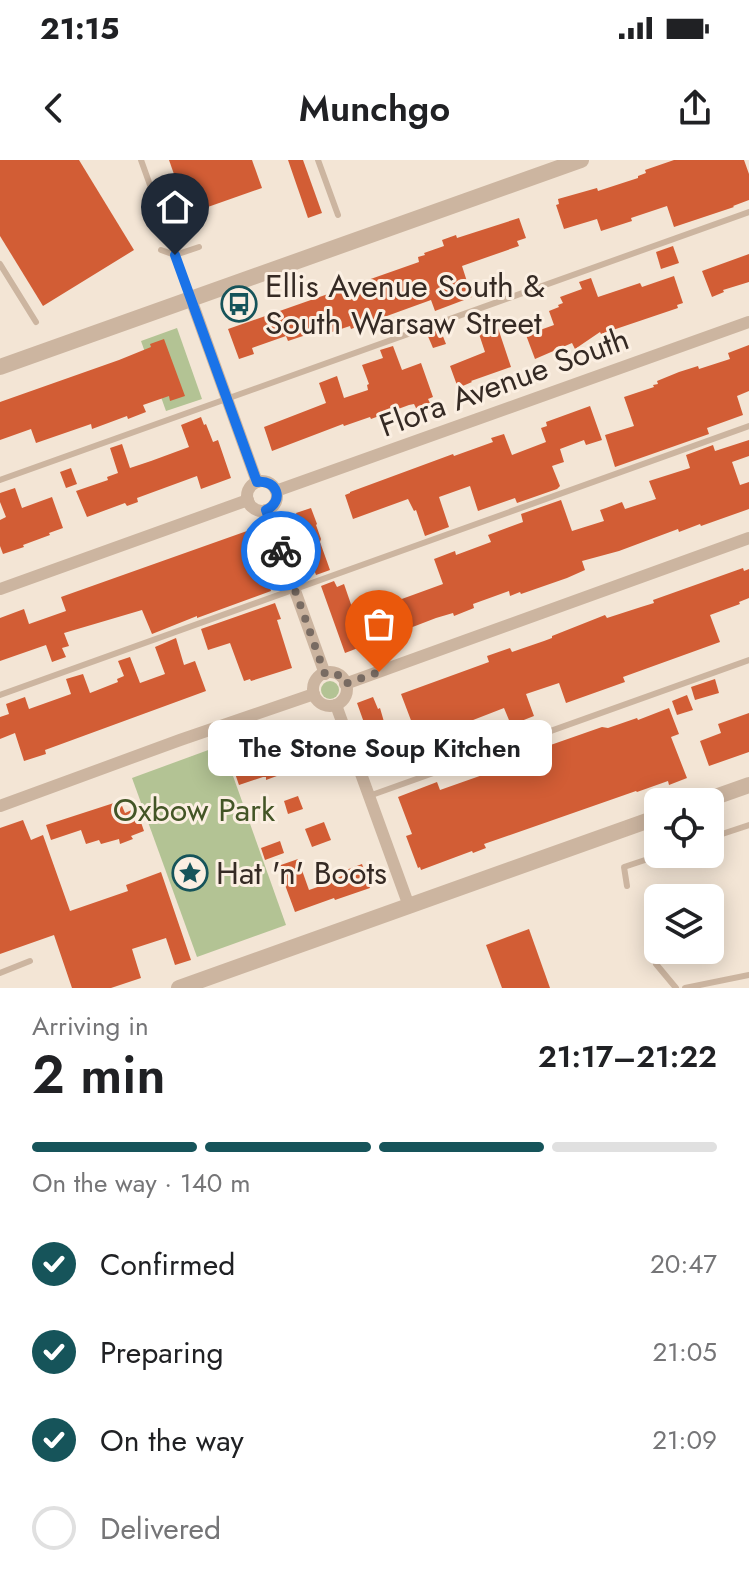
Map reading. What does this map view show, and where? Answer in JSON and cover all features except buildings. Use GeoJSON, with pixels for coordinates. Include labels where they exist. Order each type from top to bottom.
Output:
{"type":"FeatureCollection","features":[{"type":"Feature","properties":{"kind":"street"},"geometry":{"type":"LineString","coordinates":[[0,367],[581,160]]}},
{"type":"Feature","properties":{"kind":"street"},"geometry":{"type":"LineString","coordinates":[[191,299],[257,482]]}},
{"type":"Feature","properties":{"kind":"street","name":"Flora Avenue South"},"geometry":{"type":"LineString","coordinates":[[276,491],[749,322]]}},
{"type":"Feature","properties":{"kind":"street"},"geometry":{"type":"LineString","coordinates":[[257,482],[269,483],[276,491],[275,504],[266,510],[254,509],[248,500],[248,491],[257,482]]}},
{"type":"Feature","properties":{"kind":"street"},"geometry":{"type":"LineString","coordinates":[[0,589],[248,500]]}},
{"type":"Feature","properties":{"kind":"street"},"geometry":{"type":"LineString","coordinates":[[266,510],[325,674]]}},
{"type":"Feature","properties":{"kind":"street"},"geometry":{"type":"LineString","coordinates":[[345,684],[749,538]]}},
{"type":"Feature","properties":{"kind":"street"},"geometry":{"type":"LineString","coordinates":[[325,674],[338,675],[345,684],[344,698],[336,705],[321,703],[314,694],[315,683],[325,674]]}},
{"type":"Feature","properties":{"kind":"street"},"geometry":{"type":"LineString","coordinates":[[0,806],[314,694]]}},
{"type":"Feature","properties":{"kind":"street"},"geometry":{"type":"LineString","coordinates":[[336,705],[409,906]]}},
{"type":"Feature","properties":{"kind":"street"},"geometry":{"type":"LineString","coordinates":[[724,794],[749,785]]}},
{"type":"Feature","properties":{"kind":"street"},"geometry":{"type":"LineString","coordinates":[[179,988],[644,822]]}},
{"type":"Feature","properties":{"kind":"lane"},"geometry":{"type":"LineString","coordinates":[[141,160],[191,299]]}},
{"type":"Feature","properties":{"kind":"lane"},"geometry":{"type":"LineString","coordinates":[[318,160],[338,215]]}},
{"type":"Feature","properties":{"kind":"lane"},"geometry":{"type":"LineString","coordinates":[[0,480],[749,212]]}},
{"type":"Feature","properties":{"kind":"lane"},"geometry":{"type":"LineString","coordinates":[[161,250],[175,255],[199,247]]}},
{"type":"Feature","properties":{"kind":"lane"},"geometry":{"type":"LineString","coordinates":[[0,264],[36,322]]}},
{"type":"Feature","properties":{"kind":"lane"},"geometry":{"type":"LineString","coordinates":[[0,695],[749,426]]}},
{"type":"Feature","properties":{"kind":"lane"},"geometry":{"type":"LineString","coordinates":[[369,796],[749,660]]}},
{"type":"Feature","properties":{"kind":"lane"},"geometry":{"type":"LineString","coordinates":[[724,833],[749,825]]}},
{"type":"Feature","properties":{"kind":"lane"},"geometry":{"type":"LineString","coordinates":[[627,886],[624,867],[644,860]]}},
{"type":"Feature","properties":{"kind":"lane"},"geometry":{"type":"LineString","coordinates":[[0,973],[30,961]]}},
{"type":"Feature","properties":{"kind":"lane"},"geometry":{"type":"LineString","coordinates":[[656,964],[676,988]]}},
{"type":"Feature","properties":{"kind":"lane"},"geometry":{"type":"LineString","coordinates":[[685,988],[749,975]]}},
{"type":"Feature","properties":{"kind":"green space"},"geometry":{"type":"Polygon","coordinates":[[[177,328],[202,399],[166,411],[141,341],[177,328]]]}},
{"type":"Feature","properties":{"kind":"green space"},"geometry":{"type":"Polygon","coordinates":[[[330,681],[339,690],[330,699],[321,690],[330,681]]]}},
{"type":"Feature","properties":{"kind":"green space","name":"Oxbow Park"},"geometry":{"type":"Polygon","coordinates":[[[222,745],[286,925],[197,957],[132,778],[222,745]]]}},
{"type":"Feature","properties":{"kind":"way so far"},"geometry":{"type":"LineString","coordinates":[[281,551],[325,674],[338,675],[345,684],[379,672]]}},
{"type":"Feature","properties":{"kind":"place","name":"Ellis Avenue South & South Warsaw Street"},"geometry":{"type":"Point","coordinates":[239,304]}},
{"type":"Feature","properties":{"kind":"place","name":"The Stone Soup Kitchen"},"geometry":{"type":"Point","coordinates":[379,672]}},
{"type":"Feature","properties":{"kind":"place","name":"Hat 'n' Boots"},"geometry":{"type":"Point","coordinates":[190,873]}},
{"type":"Feature","properties":{"kind":"route"},"geometry":{"type":"LineString","coordinates":[[175,255],[257,482],[269,483],[276,491],[275,504],[266,510],[281,551]]}}]}
